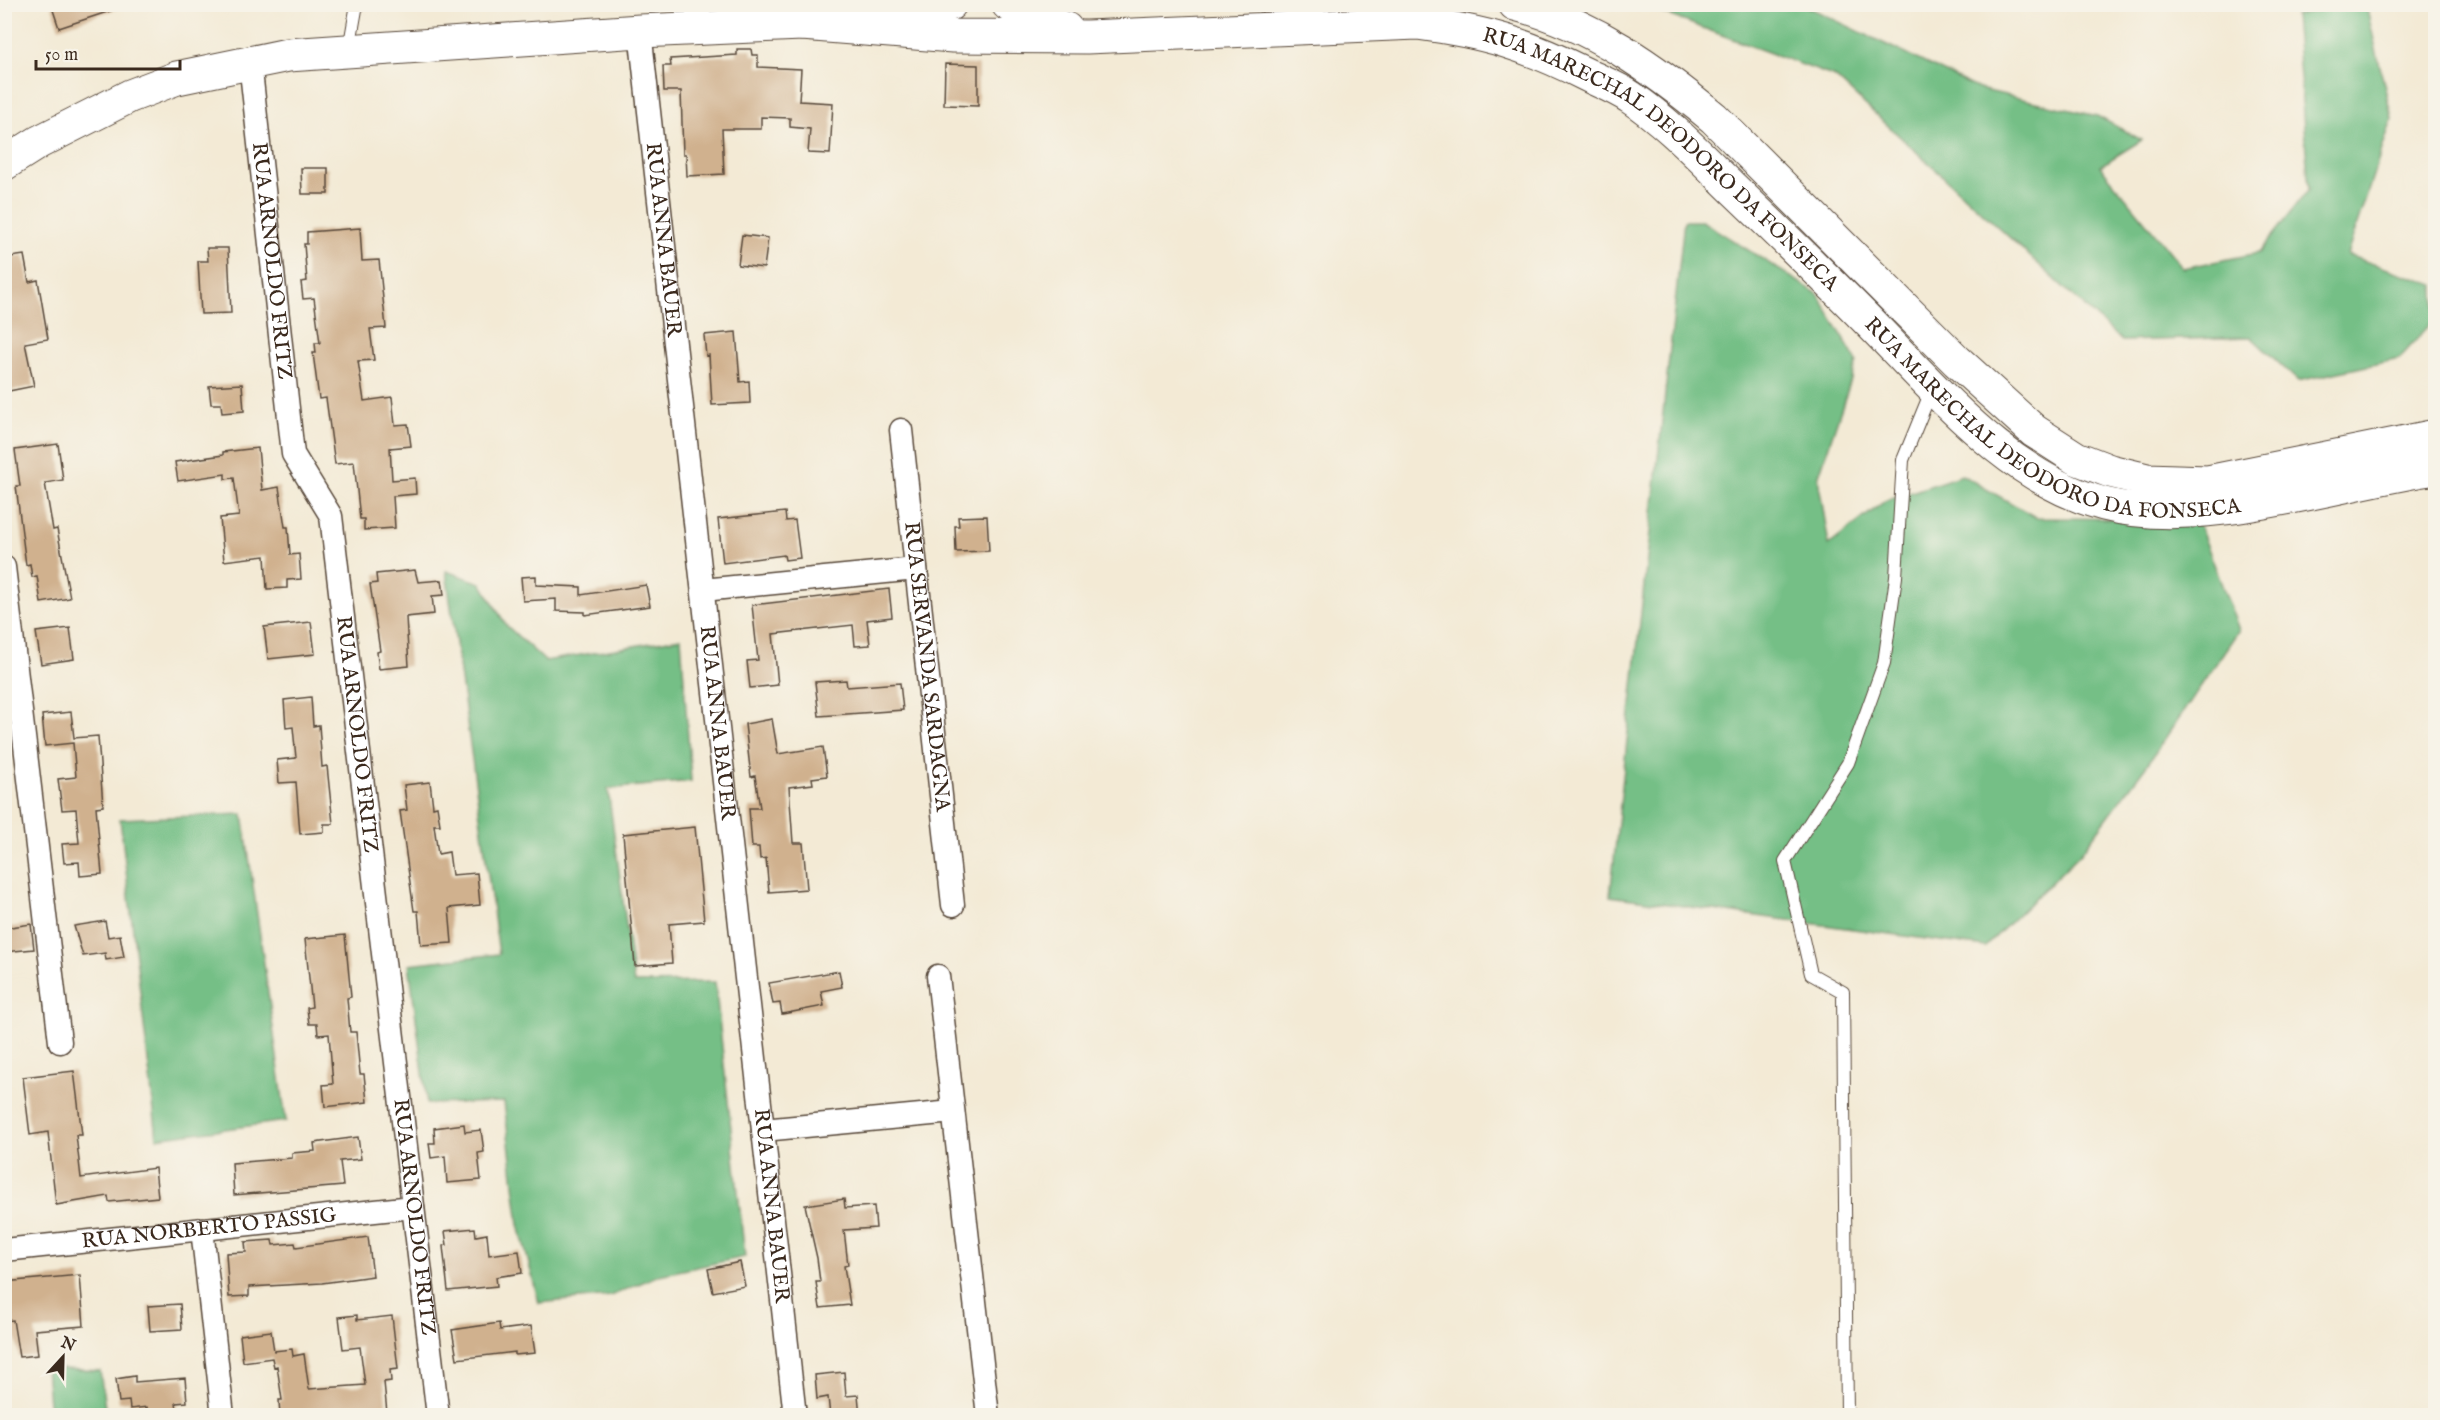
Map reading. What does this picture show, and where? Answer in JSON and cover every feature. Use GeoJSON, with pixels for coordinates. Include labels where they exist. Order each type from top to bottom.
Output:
{"type":"FeatureCollection","features":[{"type":"Feature","properties":{"kind":"main road"},"geometry":{"type":"LineString","coordinates":[[948,13],[974,23],[990,4]]}},
{"type":"Feature","properties":{"kind":"main road"},"geometry":{"type":"LineString","coordinates":[[1008,4],[1036,19],[1088,37]]}},
{"type":"Feature","properties":{"kind":"main road","name":"RUA MARECHAL DEODORO DA FONSECA"},"geometry":{"type":"LineString","coordinates":[[1519,5],[1594,35],[1638,59],[1679,89],[1714,118],[1956,361],[2034,432],[2076,458],[2110,471],[2147,480],[2208,482],[2430,437]]}},
{"type":"Feature","properties":{"kind":"main road"},"geometry":{"type":"LineString","coordinates":[[1511,40],[1519,5]]}},
{"type":"Feature","properties":{"kind":"main road","name":"RUA MARECHAL DEODORO DA FONSECA"},"geometry":{"type":"LineString","coordinates":[[4,164],[39,141],[130,96],[177,78],[250,62],[349,50],[640,31],[802,24],[948,13],[1088,37],[1417,23],[1470,30],[1511,40],[1630,96],[1661,122],[1856,308],[1933,387],[1998,446],[2033,472],[2075,493],[2104,504],[2142,510],[2193,511],[2232,507],[2431,469]]}},
{"type":"Feature","properties":{"kind":"main road"},"geometry":{"type":"LineString","coordinates":[[1933,387],[1956,361]]}},
{"type":"Feature","properties":{"kind":"main road"},"geometry":{"type":"LineString","coordinates":[[2430,437],[2431,469]]}},
{"type":"Feature","properties":{"kind":"street","name":"RUA ANNA BAUER"},"geometry":{"type":"LineString","coordinates":[[640,31],[795,1416]]}},
{"type":"Feature","properties":{"kind":"street","name":"RUA ARNOLDO FRITZ"},"geometry":{"type":"LineString","coordinates":[[250,62],[294,454],[331,516],[438,1416]]}},
{"type":"Feature","properties":{"kind":"street","name":"RUA SERVANDA SARDAGNA"},"geometry":{"type":"LineString","coordinates":[[901,430],[953,905]]}},
{"type":"Feature","properties":{"kind":"street"},"geometry":{"type":"LineString","coordinates":[[4,567],[60,1042]]}},
{"type":"Feature","properties":{"kind":"street"},"geometry":{"type":"LineString","coordinates":[[703,590],[916,569]]}},
{"type":"Feature","properties":{"kind":"street"},"geometry":{"type":"LineString","coordinates":[[938,976],[988,1416]]}},
{"type":"Feature","properties":{"kind":"street"},"geometry":{"type":"LineString","coordinates":[[763,1130],[953,1112]]}},
{"type":"Feature","properties":{"kind":"street","name":"RUA NORBERTO PASSIG"},"geometry":{"type":"LineString","coordinates":[[4,1250],[413,1207]]}},
{"type":"Feature","properties":{"kind":"street"},"geometry":{"type":"LineString","coordinates":[[202,1229],[223,1416]]}},
{"type":"Feature","properties":{"kind":"lane"},"geometry":{"type":"LineString","coordinates":[[349,50],[357,4]]}},
{"type":"Feature","properties":{"kind":"lane"},"geometry":{"type":"LineString","coordinates":[[1847,1416],[1844,992],[1811,974],[1785,861],[1848,763],[1884,663],[1896,578],[1903,460],[1933,387]]}},
{"type":"Feature","properties":{"kind":"green space"},"geometry":{"type":"Polygon","coordinates":[[[1641,5],[1804,5],[1979,89],[2097,116],[2142,140],[2100,166],[2183,268],[2259,253],[2309,189],[2295,15],[2348,5],[2366,5],[2392,119],[2347,255],[2435,285],[2435,319],[2399,359],[2298,381],[2251,337],[2122,341],[1835,77],[1641,5]]]}},
{"type":"Feature","properties":{"kind":"green space"},"geometry":{"type":"Polygon","coordinates":[[[1684,221],[1702,221],[1818,294],[1857,362],[1818,478],[1829,545],[1885,501],[1962,475],[2037,518],[2197,519],[2239,630],[2149,762],[2081,853],[1985,947],[1610,896],[1684,221]]]}},
{"type":"Feature","properties":{"kind":"green space"},"geometry":{"type":"Polygon","coordinates":[[[446,571],[481,583],[506,625],[545,661],[681,638],[691,781],[608,789],[634,983],[715,982],[745,1257],[659,1275],[611,1296],[539,1303],[519,1225],[504,1102],[427,1104],[409,964],[499,954],[446,571]]]}},
{"type":"Feature","properties":{"kind":"green space"},"geometry":{"type":"Polygon","coordinates":[[[243,814],[286,1121],[157,1138],[120,819],[243,814]]]}},
{"type":"Feature","properties":{"kind":"green space"},"geometry":{"type":"Polygon","coordinates":[[[46,1368],[100,1371],[106,1415],[50,1415],[46,1368]]]}},
{"type":"Feature","properties":{"kind":"building"},"geometry":{"type":"Polygon","coordinates":[[[51,4],[121,4],[122,7],[59,28],[51,4]]]}},
{"type":"Feature","properties":{"kind":"building"},"geometry":{"type":"Polygon","coordinates":[[[737,49],[751,49],[752,55],[758,55],[758,67],[801,69],[799,101],[833,103],[830,154],[808,153],[810,129],[790,127],[790,118],[761,117],[761,129],[722,129],[724,174],[687,176],[686,154],[683,154],[681,91],[664,91],[663,66],[671,66],[670,59],[737,55],[737,49]]]}},
{"type":"Feature","properties":{"kind":"building"},"geometry":{"type":"Polygon","coordinates":[[[945,64],[978,65],[978,106],[944,105],[945,64]]]}},
{"type":"Feature","properties":{"kind":"building"},"geometry":{"type":"Polygon","coordinates":[[[301,168],[328,168],[328,194],[302,194],[301,168]]]}},
{"type":"Feature","properties":{"kind":"building"},"geometry":{"type":"Polygon","coordinates":[[[360,228],[362,261],[379,260],[386,328],[370,329],[374,360],[358,361],[364,401],[392,397],[395,425],[408,424],[411,446],[390,448],[392,480],[415,478],[416,494],[393,496],[395,528],[364,530],[364,519],[360,519],[354,462],[335,464],[326,398],[319,399],[313,353],[316,353],[315,343],[320,343],[314,298],[303,299],[301,282],[307,281],[304,244],[307,244],[307,232],[360,228]]]}},
{"type":"Feature","properties":{"kind":"building"},"geometry":{"type":"Polygon","coordinates":[[[742,235],[768,238],[764,268],[738,265],[742,235]]]}},
{"type":"Feature","properties":{"kind":"building"},"geometry":{"type":"Polygon","coordinates":[[[207,248],[228,248],[231,313],[201,314],[198,261],[208,261],[207,248]]]}},
{"type":"Feature","properties":{"kind":"building"},"geometry":{"type":"Polygon","coordinates":[[[24,255],[29,282],[38,280],[48,339],[25,343],[34,386],[4,392],[4,258],[24,255]]]}},
{"type":"Feature","properties":{"kind":"building"},"geometry":{"type":"Polygon","coordinates":[[[736,332],[740,382],[749,381],[750,403],[712,405],[709,355],[706,356],[704,335],[736,332]]]}},
{"type":"Feature","properties":{"kind":"building"},"geometry":{"type":"Polygon","coordinates":[[[242,384],[244,411],[222,413],[221,404],[211,404],[209,386],[242,384]]]}},
{"type":"Feature","properties":{"kind":"building"},"geometry":{"type":"Polygon","coordinates":[[[58,444],[63,480],[45,483],[53,530],[57,529],[70,598],[41,603],[37,576],[32,577],[30,564],[26,565],[16,486],[20,486],[15,450],[58,444]]]}},
{"type":"Feature","properties":{"kind":"building"},"geometry":{"type":"Polygon","coordinates":[[[258,448],[262,490],[279,487],[285,527],[288,527],[290,555],[299,554],[301,579],[287,580],[287,588],[267,589],[265,556],[224,561],[220,518],[239,516],[234,478],[225,479],[225,474],[178,481],[175,462],[223,455],[223,452],[258,448]]]}},
{"type":"Feature","properties":{"kind":"building"},"geometry":{"type":"Polygon","coordinates":[[[785,512],[786,521],[795,520],[800,558],[785,560],[784,555],[723,563],[718,519],[785,512]]]}},
{"type":"Feature","properties":{"kind":"building"},"geometry":{"type":"Polygon","coordinates":[[[987,516],[989,551],[956,552],[955,526],[959,526],[958,517],[987,516]]]}},
{"type":"Feature","properties":{"kind":"building"},"geometry":{"type":"Polygon","coordinates":[[[415,570],[418,582],[442,580],[444,595],[432,596],[434,614],[406,617],[409,666],[379,669],[377,652],[380,651],[370,584],[377,583],[376,574],[415,570]]]}},
{"type":"Feature","properties":{"kind":"building"},"geometry":{"type":"Polygon","coordinates":[[[536,576],[536,585],[581,587],[581,595],[646,585],[650,606],[585,615],[585,612],[556,611],[556,599],[523,601],[521,577],[536,576]]]}},
{"type":"Feature","properties":{"kind":"building"},"geometry":{"type":"Polygon","coordinates":[[[889,589],[892,617],[867,620],[870,645],[855,646],[853,625],[773,634],[778,685],[750,688],[747,661],[758,660],[752,605],[889,589]]]}},
{"type":"Feature","properties":{"kind":"building"},"geometry":{"type":"Polygon","coordinates":[[[311,622],[315,654],[268,659],[264,627],[311,622]]]}},
{"type":"Feature","properties":{"kind":"building"},"geometry":{"type":"Polygon","coordinates":[[[70,628],[74,659],[41,664],[36,632],[70,628]]]}},
{"type":"Feature","properties":{"kind":"building"},"geometry":{"type":"Polygon","coordinates":[[[846,680],[847,687],[900,683],[903,710],[819,716],[815,682],[846,680]]]}},
{"type":"Feature","properties":{"kind":"building"},"geometry":{"type":"Polygon","coordinates":[[[311,697],[313,726],[319,725],[322,767],[327,766],[333,824],[324,824],[324,832],[300,834],[296,782],[279,783],[277,760],[296,758],[293,727],[286,728],[284,700],[311,697]]]}},
{"type":"Feature","properties":{"kind":"building"},"geometry":{"type":"Polygon","coordinates":[[[71,712],[74,738],[98,736],[103,806],[96,807],[102,874],[80,876],[79,862],[64,863],[62,844],[79,843],[76,809],[62,810],[58,779],[76,777],[73,743],[45,746],[42,715],[71,712]]]}},
{"type":"Feature","properties":{"kind":"building"},"geometry":{"type":"Polygon","coordinates":[[[772,719],[778,754],[823,747],[827,776],[812,778],[813,784],[789,787],[793,843],[803,843],[807,889],[769,892],[766,858],[760,859],[759,847],[752,847],[749,808],[760,808],[755,776],[751,777],[745,724],[772,719]]]}},
{"type":"Feature","properties":{"kind":"building"},"geometry":{"type":"Polygon","coordinates":[[[430,782],[433,807],[437,806],[440,825],[434,825],[438,854],[449,852],[452,875],[477,873],[480,905],[449,908],[452,943],[421,945],[418,911],[414,911],[400,811],[407,810],[404,785],[430,782]]]}},
{"type":"Feature","properties":{"kind":"building"},"geometry":{"type":"Polygon","coordinates":[[[695,827],[704,921],[669,924],[672,963],[635,966],[623,834],[695,827]]]}},
{"type":"Feature","properties":{"kind":"building"},"geometry":{"type":"Polygon","coordinates":[[[105,921],[108,937],[120,935],[124,957],[106,960],[105,953],[83,956],[74,926],[105,921]]]}},
{"type":"Feature","properties":{"kind":"building"},"geometry":{"type":"Polygon","coordinates":[[[31,924],[34,949],[4,952],[4,928],[31,924]]]}},
{"type":"Feature","properties":{"kind":"building"},"geometry":{"type":"Polygon","coordinates":[[[345,935],[351,997],[347,998],[350,1032],[356,1032],[360,1074],[364,1074],[367,1102],[325,1107],[323,1085],[333,1084],[329,1034],[318,1035],[317,1024],[309,1024],[307,1008],[312,1007],[305,939],[345,935]]]}},
{"type":"Feature","properties":{"kind":"building"},"geometry":{"type":"Polygon","coordinates":[[[839,971],[842,987],[821,991],[824,1006],[782,1014],[780,1003],[773,1004],[769,983],[839,971]]]}},
{"type":"Feature","properties":{"kind":"building"},"geometry":{"type":"Polygon","coordinates":[[[74,1071],[82,1135],[76,1135],[81,1178],[155,1168],[158,1197],[109,1202],[108,1196],[56,1205],[48,1132],[30,1135],[23,1077],[74,1071]]]}},
{"type":"Feature","properties":{"kind":"building"},"geometry":{"type":"Polygon","coordinates":[[[464,1124],[465,1132],[481,1130],[484,1152],[478,1153],[481,1180],[447,1183],[445,1156],[431,1158],[429,1143],[435,1143],[434,1128],[464,1124]]]}},
{"type":"Feature","properties":{"kind":"building"},"geometry":{"type":"Polygon","coordinates":[[[358,1137],[361,1159],[340,1161],[343,1186],[234,1195],[232,1163],[292,1158],[292,1153],[315,1151],[314,1143],[358,1137]]]}},
{"type":"Feature","properties":{"kind":"building"},"geometry":{"type":"Polygon","coordinates":[[[844,1199],[845,1208],[874,1206],[876,1228],[844,1230],[848,1265],[844,1266],[850,1305],[820,1308],[816,1282],[820,1282],[817,1258],[805,1205],[844,1199]]]}},
{"type":"Feature","properties":{"kind":"building"},"geometry":{"type":"Polygon","coordinates":[[[475,1228],[476,1236],[487,1234],[489,1255],[519,1251],[522,1273],[496,1277],[497,1286],[448,1291],[443,1246],[447,1245],[445,1231],[475,1228]]]}},
{"type":"Feature","properties":{"kind":"building"},"geometry":{"type":"Polygon","coordinates":[[[368,1237],[373,1276],[322,1283],[249,1287],[249,1296],[229,1297],[226,1253],[246,1252],[245,1242],[272,1240],[273,1245],[295,1243],[296,1247],[368,1237]]]}},
{"type":"Feature","properties":{"kind":"building"},"geometry":{"type":"Polygon","coordinates":[[[740,1262],[745,1286],[713,1292],[708,1269],[740,1262]]]}},
{"type":"Feature","properties":{"kind":"building"},"geometry":{"type":"Polygon","coordinates":[[[80,1275],[84,1326],[35,1330],[38,1355],[19,1357],[13,1320],[4,1321],[4,1282],[80,1275]]]}},
{"type":"Feature","properties":{"kind":"building"},"geometry":{"type":"Polygon","coordinates":[[[180,1304],[182,1329],[150,1331],[148,1306],[180,1304]]]}},
{"type":"Feature","properties":{"kind":"building"},"geometry":{"type":"Polygon","coordinates":[[[357,1315],[357,1320],[392,1316],[398,1369],[390,1370],[391,1381],[384,1382],[387,1413],[280,1416],[279,1400],[282,1400],[277,1366],[274,1367],[272,1358],[243,1362],[240,1335],[271,1331],[274,1351],[292,1349],[293,1356],[304,1354],[309,1389],[365,1385],[360,1347],[343,1349],[339,1317],[357,1315]]]}},
{"type":"Feature","properties":{"kind":"building"},"geometry":{"type":"Polygon","coordinates":[[[499,1323],[500,1330],[531,1326],[535,1353],[515,1355],[515,1352],[457,1359],[452,1330],[499,1323]]]}},
{"type":"Feature","properties":{"kind":"building"},"geometry":{"type":"Polygon","coordinates":[[[844,1372],[846,1396],[858,1395],[860,1416],[830,1416],[828,1397],[817,1399],[815,1375],[844,1372]]]}},
{"type":"Feature","properties":{"kind":"building"},"geometry":{"type":"Polygon","coordinates":[[[135,1376],[135,1382],[185,1378],[187,1402],[176,1403],[178,1416],[148,1416],[147,1407],[130,1409],[129,1401],[119,1402],[116,1379],[135,1376]]]}}]}
